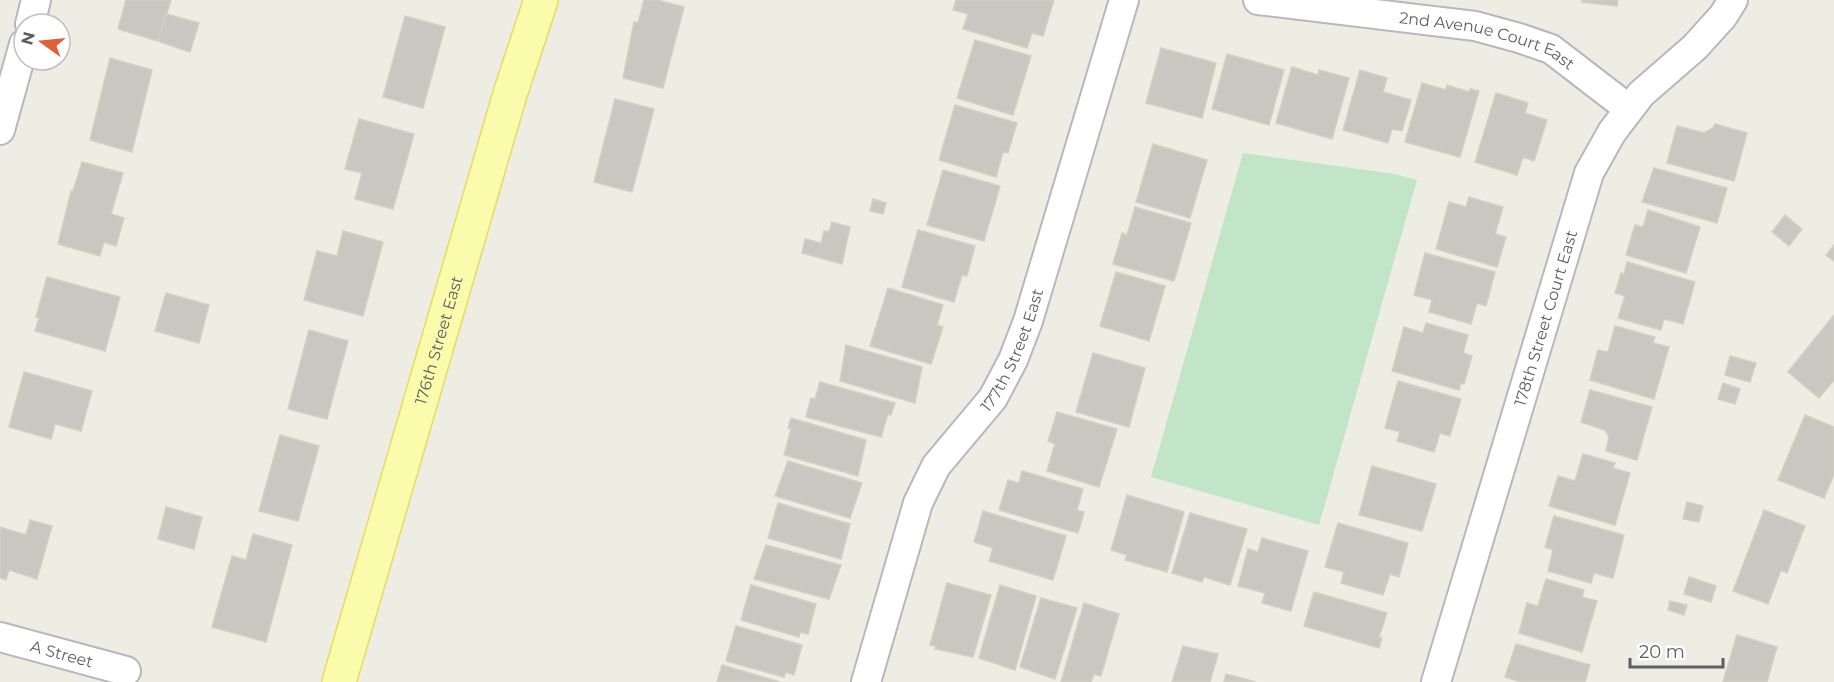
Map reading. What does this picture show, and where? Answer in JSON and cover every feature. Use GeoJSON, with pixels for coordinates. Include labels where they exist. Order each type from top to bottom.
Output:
{"type":"FeatureCollection","features":[{"type":"Feature","properties":{"kind":"main road","name":"176th Street East"},"geometry":{"type":"LineString","coordinates":[[339,682],[510,94],[541,0]]}},
{"type":"Feature","properties":{"kind":"street","name":"177th Street East"},"geometry":{"type":"LineString","coordinates":[[866,682],[918,502],[936,466],[993,398],[1013,360],[1028,321],[1124,0]]}},
{"type":"Feature","properties":{"kind":"street","name":"2nd Avenue Court East"},"geometry":{"type":"LineString","coordinates":[[1257,0],[1474,26],[1519,38],[1551,49],[1629,109]]}},
{"type":"Feature","properties":{"kind":"street","name":"178th Street Court East"},"geometry":{"type":"LineString","coordinates":[[1436,682],[1589,173],[1611,132],[1641,94],[1695,47],[1723,16],[1732,0]]}},
{"type":"Feature","properties":{"kind":"street"},"geometry":{"type":"LineString","coordinates":[[0,130],[16,72]]}},
{"type":"Feature","properties":{"kind":"street","name":"A Street"},"geometry":{"type":"LineString","coordinates":[[0,637],[126,671]]}},
{"type":"Feature","properties":{"kind":"green space"},"geometry":{"type":"Polygon","coordinates":[[[1243,153],[1395,174],[1417,180],[1319,525],[1151,477],[1243,153]]]}},
{"type":"Feature","properties":{"kind":"building"},"geometry":{"type":"Polygon","coordinates":[[[126,0],[171,0],[158,41],[118,29],[126,0]]]}},
{"type":"Feature","properties":{"kind":"building"},"geometry":{"type":"Polygon","coordinates":[[[644,0],[657,0],[684,7],[663,88],[623,78],[634,22],[638,23],[644,0]]]}},
{"type":"Feature","properties":{"kind":"building"},"geometry":{"type":"Polygon","coordinates":[[[956,0],[1054,0],[1043,36],[1032,33],[1027,48],[963,29],[968,14],[953,10],[956,0]]]}},
{"type":"Feature","properties":{"kind":"building"},"geometry":{"type":"Polygon","coordinates":[[[1582,0],[1618,0],[1617,6],[1582,2],[1582,0]]]}},
{"type":"Feature","properties":{"kind":"building"},"geometry":{"type":"Polygon","coordinates":[[[166,14],[199,23],[190,52],[158,41],[166,14]]]}},
{"type":"Feature","properties":{"kind":"building"},"geometry":{"type":"Polygon","coordinates":[[[405,16],[445,27],[423,108],[383,97],[405,16]]]}},
{"type":"Feature","properties":{"kind":"building"},"geometry":{"type":"Polygon","coordinates":[[[975,40],[1031,56],[1013,115],[957,98],[975,40]]]}},
{"type":"Feature","properties":{"kind":"building"},"geometry":{"type":"Polygon","coordinates":[[[1161,48],[1216,63],[1202,118],[1146,103],[1161,48]]]}},
{"type":"Feature","properties":{"kind":"building"},"geometry":{"type":"Polygon","coordinates":[[[1227,54],[1284,70],[1269,125],[1212,109],[1227,54]]]}},
{"type":"Feature","properties":{"kind":"building"},"geometry":{"type":"Polygon","coordinates":[[[110,58],[152,70],[132,152],[90,140],[110,58]]]}},
{"type":"Feature","properties":{"kind":"building"},"geometry":{"type":"Polygon","coordinates":[[[1292,67],[1318,75],[1319,70],[1349,78],[1332,139],[1276,123],[1292,67]]]}},
{"type":"Feature","properties":{"kind":"building"},"geometry":{"type":"Polygon","coordinates":[[[1360,70],[1387,78],[1383,92],[1411,100],[1402,131],[1392,129],[1388,143],[1343,130],[1360,70]]]}},
{"type":"Feature","properties":{"kind":"building"},"geometry":{"type":"Polygon","coordinates":[[[1422,83],[1446,90],[1447,85],[1469,92],[1470,89],[1479,91],[1460,157],[1405,142],[1422,83]]]}},
{"type":"Feature","properties":{"kind":"building"},"geometry":{"type":"Polygon","coordinates":[[[1496,93],[1528,103],[1525,113],[1547,120],[1534,161],[1523,157],[1517,175],[1475,162],[1496,93]]]}},
{"type":"Feature","properties":{"kind":"building"},"geometry":{"type":"Polygon","coordinates":[[[615,99],[654,109],[632,192],[594,182],[615,99]]]}},
{"type":"Feature","properties":{"kind":"building"},"geometry":{"type":"Polygon","coordinates":[[[955,105],[1017,123],[1008,153],[1003,152],[996,177],[939,160],[955,105]]]}},
{"type":"Feature","properties":{"kind":"building"},"geometry":{"type":"Polygon","coordinates":[[[359,119],[414,134],[393,209],[355,199],[362,173],[345,169],[359,119]]]}},
{"type":"Feature","properties":{"kind":"building"},"geometry":{"type":"Polygon","coordinates":[[[1715,124],[1747,133],[1734,181],[1667,163],[1677,126],[1704,133],[1713,128],[1715,124]]]}},
{"type":"Feature","properties":{"kind":"building"},"geometry":{"type":"Polygon","coordinates":[[[1153,144],[1207,160],[1190,218],[1136,202],[1153,144]]]}},
{"type":"Feature","properties":{"kind":"building"},"geometry":{"type":"Polygon","coordinates":[[[82,162],[123,173],[111,214],[124,218],[116,246],[104,242],[100,256],[58,244],[71,191],[73,191],[82,162]]]}},
{"type":"Feature","properties":{"kind":"building"},"geometry":{"type":"Polygon","coordinates":[[[1654,168],[1727,188],[1717,223],[1642,202],[1654,168]]]}},
{"type":"Feature","properties":{"kind":"building"},"geometry":{"type":"Polygon","coordinates":[[[943,170],[1000,186],[984,241],[927,225],[943,170]]]}},
{"type":"Feature","properties":{"kind":"building"},"geometry":{"type":"Polygon","coordinates":[[[1469,197],[1503,207],[1495,234],[1506,237],[1497,267],[1436,249],[1449,202],[1466,207],[1469,197]]]}},
{"type":"Feature","properties":{"kind":"building"},"geometry":{"type":"Polygon","coordinates":[[[873,199],[886,203],[883,214],[870,211],[873,199]]]}},
{"type":"Feature","properties":{"kind":"building"},"geometry":{"type":"Polygon","coordinates":[[[1135,207],[1191,223],[1174,281],[1113,264],[1122,233],[1127,235],[1135,207]]]}},
{"type":"Feature","properties":{"kind":"building"},"geometry":{"type":"Polygon","coordinates":[[[1648,210],[1700,227],[1686,273],[1626,255],[1635,225],[1643,227],[1648,210]]]}},
{"type":"Feature","properties":{"kind":"building"},"geometry":{"type":"Polygon","coordinates":[[[1785,215],[1802,229],[1789,246],[1772,232],[1785,215]]]}},
{"type":"Feature","properties":{"kind":"building"},"geometry":{"type":"Polygon","coordinates":[[[832,222],[850,227],[842,264],[802,253],[805,239],[821,243],[824,231],[829,232],[832,222]]]}},
{"type":"Feature","properties":{"kind":"building"},"geometry":{"type":"Polygon","coordinates":[[[918,230],[975,246],[967,276],[962,275],[954,302],[902,287],[918,230]]]}},
{"type":"Feature","properties":{"kind":"building"},"geometry":{"type":"Polygon","coordinates":[[[343,231],[383,242],[363,316],[304,300],[317,251],[337,256],[343,231]]]}},
{"type":"Feature","properties":{"kind":"building"},"geometry":{"type":"Polygon","coordinates":[[[1834,245],[1834,261],[1826,255],[1834,245]]]}},
{"type":"Feature","properties":{"kind":"building"},"geometry":{"type":"Polygon","coordinates":[[[1425,253],[1495,272],[1486,306],[1477,303],[1471,324],[1429,312],[1432,300],[1414,295],[1425,253]]]}},
{"type":"Feature","properties":{"kind":"building"},"geometry":{"type":"Polygon","coordinates":[[[1627,262],[1695,282],[1683,324],[1664,319],[1661,330],[1618,318],[1625,296],[1615,293],[1627,262]]]}},
{"type":"Feature","properties":{"kind":"building"},"geometry":{"type":"Polygon","coordinates":[[[1116,272],[1165,286],[1149,341],[1100,326],[1116,272]]]}},
{"type":"Feature","properties":{"kind":"building"},"geometry":{"type":"Polygon","coordinates":[[[47,277],[120,297],[105,351],[35,331],[39,318],[36,317],[47,277]]]}},
{"type":"Feature","properties":{"kind":"building"},"geometry":{"type":"Polygon","coordinates":[[[888,288],[943,305],[937,325],[943,327],[931,364],[870,346],[888,288]]]}},
{"type":"Feature","properties":{"kind":"building"},"geometry":{"type":"Polygon","coordinates":[[[166,293],[209,305],[199,343],[155,331],[166,293]]]}},
{"type":"Feature","properties":{"kind":"building"},"geometry":{"type":"Polygon","coordinates":[[[1834,315],[1834,380],[1819,398],[1788,372],[1834,315]]]}},
{"type":"Feature","properties":{"kind":"building"},"geometry":{"type":"Polygon","coordinates":[[[1426,323],[1468,335],[1463,353],[1472,356],[1464,384],[1461,383],[1459,390],[1392,371],[1404,327],[1423,333],[1426,323]]]}},
{"type":"Feature","properties":{"kind":"building"},"geometry":{"type":"Polygon","coordinates":[[[1615,326],[1655,337],[1653,343],[1669,347],[1654,399],[1590,380],[1598,350],[1608,352],[1615,326]]]}},
{"type":"Feature","properties":{"kind":"building"},"geometry":{"type":"Polygon","coordinates":[[[309,330],[348,341],[327,419],[288,409],[309,330]]]}},
{"type":"Feature","properties":{"kind":"building"},"geometry":{"type":"Polygon","coordinates":[[[846,345],[922,367],[915,403],[840,381],[846,345]]]}},
{"type":"Feature","properties":{"kind":"building"},"geometry":{"type":"Polygon","coordinates":[[[1093,353],[1145,368],[1129,427],[1076,412],[1093,353]]]}},
{"type":"Feature","properties":{"kind":"building"},"geometry":{"type":"Polygon","coordinates":[[[1730,356],[1756,363],[1750,382],[1725,375],[1730,356]]]}},
{"type":"Feature","properties":{"kind":"building"},"geometry":{"type":"Polygon","coordinates":[[[24,372],[92,391],[81,431],[55,424],[51,439],[9,427],[24,372]]]}},
{"type":"Feature","properties":{"kind":"building"},"geometry":{"type":"Polygon","coordinates":[[[1398,381],[1461,399],[1450,436],[1440,433],[1434,452],[1397,441],[1400,432],[1385,428],[1398,381]]]}},
{"type":"Feature","properties":{"kind":"building"},"geometry":{"type":"Polygon","coordinates":[[[820,382],[895,403],[891,415],[888,414],[881,437],[806,417],[811,398],[815,399],[820,382]]]}},
{"type":"Feature","properties":{"kind":"building"},"geometry":{"type":"Polygon","coordinates":[[[1723,383],[1740,389],[1735,404],[1718,399],[1723,383]]]}},
{"type":"Feature","properties":{"kind":"building"},"geometry":{"type":"Polygon","coordinates":[[[1590,390],[1652,407],[1637,460],[1606,451],[1609,437],[1605,430],[1581,422],[1590,390]]]}},
{"type":"Feature","properties":{"kind":"building"},"geometry":{"type":"Polygon","coordinates":[[[1057,412],[1117,429],[1099,487],[1047,471],[1055,444],[1048,441],[1057,412]]]}},
{"type":"Feature","properties":{"kind":"building"},"geometry":{"type":"Polygon","coordinates":[[[1805,415],[1834,427],[1834,474],[1824,498],[1778,480],[1805,415]]]}},
{"type":"Feature","properties":{"kind":"building"},"geometry":{"type":"Polygon","coordinates":[[[791,418],[866,440],[858,476],[784,455],[791,429],[788,428],[791,418]]]}},
{"type":"Feature","properties":{"kind":"building"},"geometry":{"type":"Polygon","coordinates":[[[280,435],[319,446],[298,521],[259,511],[280,435]]]}},
{"type":"Feature","properties":{"kind":"building"},"geometry":{"type":"Polygon","coordinates":[[[1583,454],[1615,463],[1613,468],[1630,473],[1615,525],[1549,506],[1558,476],[1575,481],[1583,454]]]}},
{"type":"Feature","properties":{"kind":"building"},"geometry":{"type":"Polygon","coordinates":[[[788,461],[862,483],[850,518],[775,496],[788,461]]]}},
{"type":"Feature","properties":{"kind":"building"},"geometry":{"type":"Polygon","coordinates":[[[1372,466],[1436,484],[1422,531],[1359,515],[1372,466]]]}},
{"type":"Feature","properties":{"kind":"building"},"geometry":{"type":"Polygon","coordinates":[[[1022,471],[1083,489],[1077,510],[1084,512],[1078,533],[999,510],[1008,480],[1019,483],[1022,471]]]}},
{"type":"Feature","properties":{"kind":"building"},"geometry":{"type":"Polygon","coordinates":[[[1127,495],[1184,512],[1167,572],[1125,560],[1127,555],[1111,550],[1127,495]]]}},
{"type":"Feature","properties":{"kind":"building"},"geometry":{"type":"Polygon","coordinates":[[[1687,502],[1703,506],[1699,522],[1683,519],[1687,502]]]}},
{"type":"Feature","properties":{"kind":"building"},"geometry":{"type":"Polygon","coordinates":[[[778,503],[850,524],[841,559],[768,538],[778,503]]]}},
{"type":"Feature","properties":{"kind":"building"},"geometry":{"type":"Polygon","coordinates":[[[166,507],[202,517],[194,549],[158,539],[166,507]]]}},
{"type":"Feature","properties":{"kind":"building"},"geometry":{"type":"Polygon","coordinates":[[[1764,510],[1805,526],[1787,573],[1781,570],[1768,604],[1733,591],[1764,510]]]}},
{"type":"Feature","properties":{"kind":"building"},"geometry":{"type":"Polygon","coordinates":[[[983,511],[1066,536],[1053,580],[989,561],[993,548],[974,542],[983,511]]]}},
{"type":"Feature","properties":{"kind":"building"},"geometry":{"type":"Polygon","coordinates":[[[1190,513],[1247,529],[1230,585],[1204,577],[1202,582],[1172,573],[1190,513]]]}},
{"type":"Feature","properties":{"kind":"building"},"geometry":{"type":"Polygon","coordinates":[[[1554,516],[1624,535],[1613,578],[1594,573],[1591,583],[1548,571],[1553,550],[1545,547],[1554,516]]]}},
{"type":"Feature","properties":{"kind":"building"},"geometry":{"type":"Polygon","coordinates":[[[30,520],[52,526],[37,579],[9,570],[6,580],[0,578],[0,527],[26,535],[30,520]]]}},
{"type":"Feature","properties":{"kind":"building"},"geometry":{"type":"Polygon","coordinates":[[[1338,523],[1408,543],[1399,577],[1390,574],[1383,595],[1341,583],[1344,572],[1325,567],[1338,523]]]}},
{"type":"Feature","properties":{"kind":"building"},"geometry":{"type":"Polygon","coordinates":[[[253,534],[292,545],[266,642],[212,627],[232,556],[246,560],[253,534]]]}},
{"type":"Feature","properties":{"kind":"building"},"geometry":{"type":"Polygon","coordinates":[[[1262,538],[1308,551],[1291,611],[1262,603],[1265,593],[1238,586],[1248,549],[1258,552],[1262,538]]]}},
{"type":"Feature","properties":{"kind":"building"},"geometry":{"type":"Polygon","coordinates":[[[766,545],[841,565],[829,599],[754,579],[766,545]]]}},
{"type":"Feature","properties":{"kind":"building"},"geometry":{"type":"Polygon","coordinates":[[[1689,577],[1716,586],[1711,602],[1684,594],[1689,577]]]}},
{"type":"Feature","properties":{"kind":"building"},"geometry":{"type":"Polygon","coordinates":[[[1546,579],[1584,590],[1582,597],[1597,601],[1582,652],[1519,633],[1527,603],[1538,606],[1546,579]]]}},
{"type":"Feature","properties":{"kind":"building"},"geometry":{"type":"Polygon","coordinates":[[[947,583],[991,595],[973,657],[935,649],[936,646],[930,645],[947,583]]]}},
{"type":"Feature","properties":{"kind":"building"},"geometry":{"type":"Polygon","coordinates":[[[751,585],[816,604],[808,634],[800,632],[799,637],[741,620],[751,585]]]}},
{"type":"Feature","properties":{"kind":"building"},"geometry":{"type":"Polygon","coordinates":[[[1000,585],[1036,596],[1015,670],[979,658],[1000,585]]]}},
{"type":"Feature","properties":{"kind":"building"},"geometry":{"type":"Polygon","coordinates":[[[1314,592],[1387,613],[1379,637],[1382,638],[1379,648],[1304,626],[1314,592]]]}},
{"type":"Feature","properties":{"kind":"building"},"geometry":{"type":"Polygon","coordinates":[[[1041,598],[1077,608],[1055,679],[1020,667],[1041,598]]]}},
{"type":"Feature","properties":{"kind":"building"},"geometry":{"type":"Polygon","coordinates":[[[1670,601],[1687,605],[1684,615],[1668,610],[1670,601]]]}},
{"type":"Feature","properties":{"kind":"building"},"geometry":{"type":"Polygon","coordinates":[[[1084,603],[1119,614],[1101,676],[1094,674],[1091,682],[1061,682],[1084,603]]]}},
{"type":"Feature","properties":{"kind":"building"},"geometry":{"type":"Polygon","coordinates":[[[736,626],[802,645],[794,675],[786,672],[784,677],[726,661],[736,626]]]}},
{"type":"Feature","properties":{"kind":"building"},"geometry":{"type":"Polygon","coordinates":[[[1737,635],[1777,647],[1767,682],[1723,682],[1737,635]]]}},
{"type":"Feature","properties":{"kind":"building"},"geometry":{"type":"Polygon","coordinates":[[[1516,644],[1590,665],[1585,682],[1521,682],[1505,677],[1516,644]]]}},
{"type":"Feature","properties":{"kind":"building"},"geometry":{"type":"Polygon","coordinates":[[[1183,646],[1218,654],[1210,682],[1172,682],[1183,646]]]}},
{"type":"Feature","properties":{"kind":"building"},"geometry":{"type":"Polygon","coordinates":[[[722,665],[780,682],[717,682],[722,665]]]}},
{"type":"Feature","properties":{"kind":"building"},"geometry":{"type":"Polygon","coordinates":[[[1226,674],[1256,682],[1224,682],[1226,674]]]}}]}
